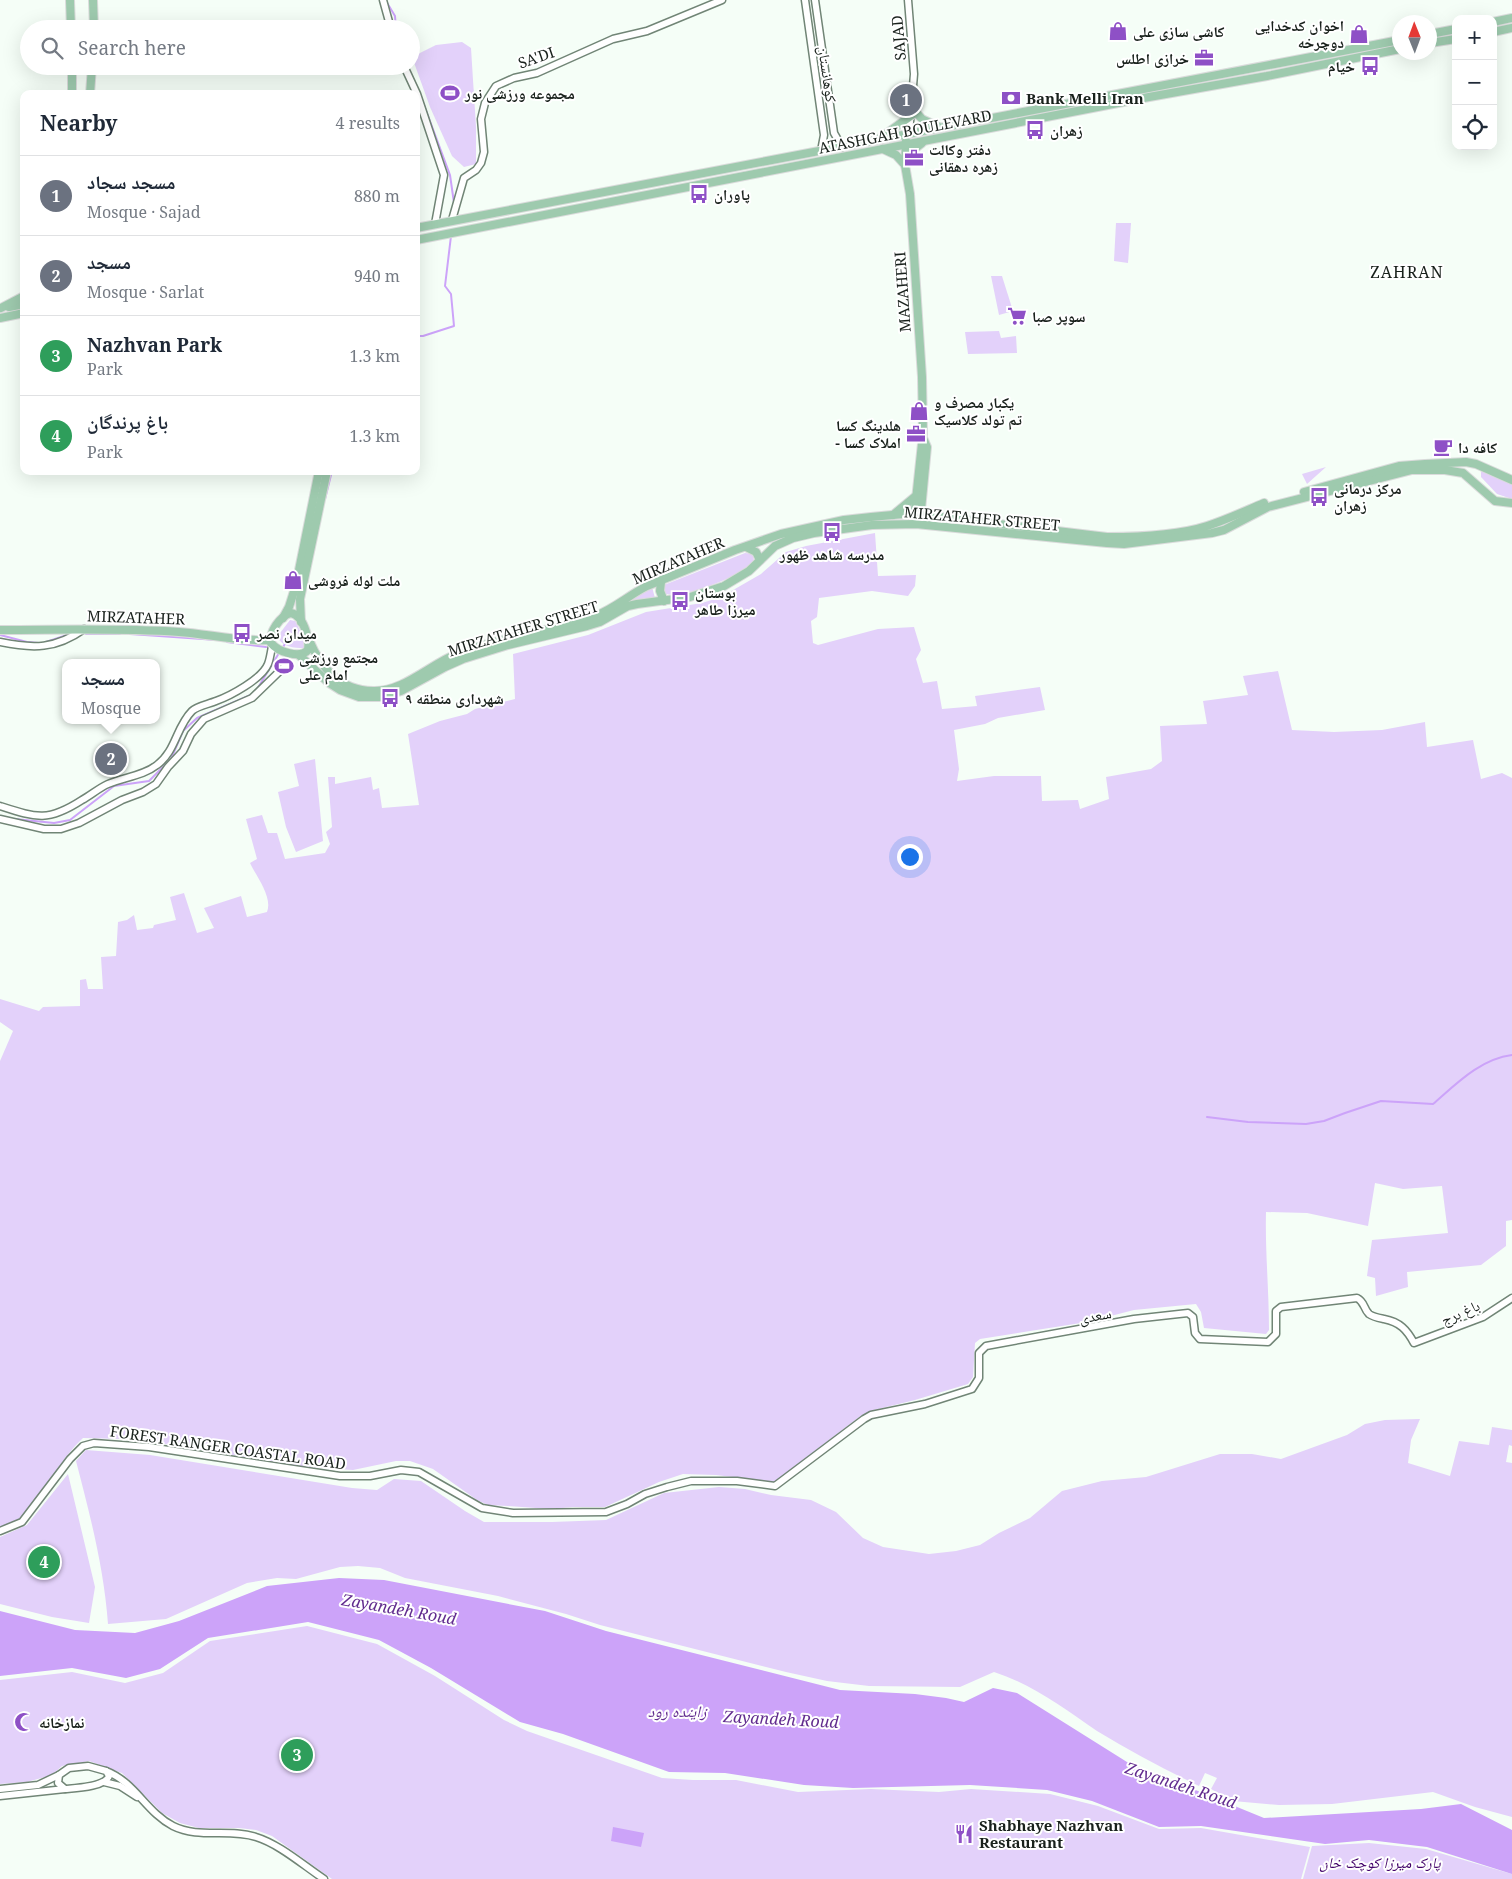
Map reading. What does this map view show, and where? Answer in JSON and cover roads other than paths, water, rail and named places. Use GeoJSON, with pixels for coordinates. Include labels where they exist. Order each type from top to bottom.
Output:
{"type":"FeatureCollection","features":[{"type":"Feature","properties":{"kind":"main road"},"geometry":{"type":"LineString","coordinates":[[70,0],[71,20]]}},
{"type":"Feature","properties":{"kind":"main road"},"geometry":{"type":"LineString","coordinates":[[93,0],[94,20]]}},
{"type":"Feature","properties":{"kind":"main road"},"geometry":{"type":"LineString","coordinates":[[1497,21],[1512,18]]}},
{"type":"Feature","properties":{"kind":"main road"},"geometry":{"type":"LineString","coordinates":[[1497,31],[1512,28]]}},
{"type":"Feature","properties":{"kind":"main road"},"geometry":{"type":"LineString","coordinates":[[1437,33],[1452,30]]}},
{"type":"Feature","properties":{"kind":"main road"},"geometry":{"type":"LineString","coordinates":[[1437,42],[1452,39]]}},
{"type":"Feature","properties":{"kind":"main road","name":"ATASHGAH BOULEVARD"},"geometry":{"type":"LineString","coordinates":[[420,227],[1392,42]]}},
{"type":"Feature","properties":{"kind":"main road","name":"ATASHGAH BOULEVARD"},"geometry":{"type":"LineString","coordinates":[[420,239],[1392,51]]}},
{"type":"Feature","properties":{"kind":"main road"},"geometry":{"type":"LineString","coordinates":[[72,75],[72,90]]}},
{"type":"Feature","properties":{"kind":"main road"},"geometry":{"type":"LineString","coordinates":[[90,90],[91,75]]}},
{"type":"Feature","properties":{"kind":"main road"},"geometry":{"type":"LineString","coordinates":[[1195,79],[1191,83],[1196,88]]}},
{"type":"Feature","properties":{"kind":"main road"},"geometry":{"type":"LineString","coordinates":[[1167,84],[1172,87],[1168,93]]}},
{"type":"Feature","properties":{"kind":"main road"},"geometry":{"type":"LineString","coordinates":[[877,140],[912,111],[922,119],[941,128]]}},
{"type":"Feature","properties":{"kind":"main road","name":"MAZAHERI"},"geometry":{"type":"LineString","coordinates":[[909,134],[905,145],[905,165],[910,194],[922,378],[923,438],[916,524]]}},
{"type":"Feature","properties":{"kind":"main road"},"geometry":{"type":"LineString","coordinates":[[882,149],[896,155],[905,165],[909,153],[926,141]]}},
{"type":"Feature","properties":{"kind":"main road"},"geometry":{"type":"LineString","coordinates":[[0,308],[20,298]]}},
{"type":"Feature","properties":{"kind":"main road"},"geometry":{"type":"LineString","coordinates":[[0,308],[20,305]]}},
{"type":"Feature","properties":{"kind":"main road"},"geometry":{"type":"LineString","coordinates":[[0,318],[20,314]]}},
{"type":"Feature","properties":{"kind":"main road","name":"MIRZATAHER STREET"},"geometry":{"type":"LineString","coordinates":[[300,655],[329,683],[340,690],[359,697],[382,697],[401,692],[463,659],[508,645],[600,622],[628,606],[690,597],[724,586],[749,571],[781,542],[814,533],[872,525],[916,524],[1124,544],[1195,536],[1214,528],[1225,519],[1281,498],[1399,466],[1466,462],[1482,466],[1512,480]]}},
{"type":"Feature","properties":{"kind":"main road"},"geometry":{"type":"LineString","coordinates":[[1474,482],[1478,470],[1482,466]]}},
{"type":"Feature","properties":{"kind":"main road","name":"MIRZATAHER STREET"},"geometry":{"type":"LineString","coordinates":[[916,515],[1107,537],[1123,537],[1230,526],[1268,507],[1401,472],[1426,469],[1445,470],[1463,474],[1495,501],[1512,503]]}},
{"type":"Feature","properties":{"kind":"main road"},"geometry":{"type":"LineString","coordinates":[[283,618],[289,607],[296,585],[318,475]]}},
{"type":"Feature","properties":{"kind":"main road"},"geometry":{"type":"LineString","coordinates":[[301,622],[300,599],[326,475]]}},
{"type":"Feature","properties":{"kind":"main road"},"geometry":{"type":"LineString","coordinates":[[893,515],[919,499],[932,516]]}},
{"type":"Feature","properties":{"kind":"main road","name":"MIRZATAHER"},"geometry":{"type":"LineString","coordinates":[[308,640],[318,660],[341,682],[360,689],[381,691],[400,685],[434,665],[467,650],[596,616],[633,593],[781,534],[844,520],[893,515],[916,515]]}},
{"type":"Feature","properties":{"kind":"main road"},"geometry":{"type":"LineString","coordinates":[[1225,519],[1226,526],[1230,526]]}},
{"type":"Feature","properties":{"kind":"main road"},"geometry":{"type":"LineString","coordinates":[[746,547],[756,552],[760,560]]}},
{"type":"Feature","properties":{"kind":"main road"},"geometry":{"type":"LineString","coordinates":[[661,582],[660,591],[664,601]]}},
{"type":"Feature","properties":{"kind":"main road"},"geometry":{"type":"LineString","coordinates":[[286,614],[295,614],[301,622],[308,640],[308,650],[306,653],[300,655],[271,643],[273,630],[286,614]]}},
{"type":"Feature","properties":{"kind":"main road","name":"MIRZATAHER"},"geometry":{"type":"LineString","coordinates":[[0,630],[85,628],[180,632],[271,643]]}},
{"type":"Feature","properties":{"kind":"street"},"geometry":{"type":"LineString","coordinates":[[383,0],[389,20]]}},
{"type":"Feature","properties":{"kind":"street","name":"SA'DI"},"geometry":{"type":"LineString","coordinates":[[452,220],[464,178],[476,170],[481,163],[484,152],[482,116],[484,106],[496,86],[537,73],[613,39],[647,31],[722,0]]}},
{"type":"Feature","properties":{"kind":"street","name":"کوهانستان"},"geometry":{"type":"LineString","coordinates":[[805,0],[824,135],[821,151]]}},
{"type":"Feature","properties":{"kind":"street","name":"کوهانستان"},"geometry":{"type":"LineString","coordinates":[[814,0],[834,133],[842,147]]}},
{"type":"Feature","properties":{"kind":"street","name":"SAJAD"},"geometry":{"type":"LineString","coordinates":[[908,0],[914,74],[909,134]]}},
{"type":"Feature","properties":{"kind":"street"},"geometry":{"type":"LineString","coordinates":[[408,75],[415,90]]}},
{"type":"Feature","properties":{"kind":"street"},"geometry":{"type":"LineString","coordinates":[[420,103],[444,175],[434,224]]}},
{"type":"Feature","properties":{"kind":"street"},"geometry":{"type":"LineString","coordinates":[[824,135],[827,140],[830,140],[834,133]]}},
{"type":"Feature","properties":{"kind":"street"},"geometry":{"type":"LineString","coordinates":[[0,642],[19,646],[51,646],[61,643],[85,628]]}},
{"type":"Feature","properties":{"kind":"street"},"geometry":{"type":"LineString","coordinates":[[0,820],[44,829],[61,829],[79,823],[156,784],[183,751],[191,734],[204,719],[250,696],[271,669],[271,643]]}},
{"type":"Feature","properties":{"kind":"street"},"geometry":{"type":"LineString","coordinates":[[0,806],[22,813],[46,817],[58,814],[77,804],[108,784],[141,774],[158,765],[172,750],[180,728],[193,710],[228,697],[271,669],[285,666]]}},
{"type":"Feature","properties":{"kind":"street"},"geometry":{"type":"LineString","coordinates":[[242,687],[250,696]]}},
{"type":"Feature","properties":{"kind":"street","name":"سعدی"},"geometry":{"type":"LineString","coordinates":[[775,1486],[864,1419],[926,1404],[972,1389],[979,1378],[979,1353],[986,1346],[1134,1320],[1188,1313],[1193,1317],[1194,1333],[1200,1339],[1268,1342],[1276,1334],[1276,1311],[1281,1307],[1357,1298],[1363,1301],[1369,1313],[1395,1322],[1405,1328],[1414,1343]]}},
{"type":"Feature","properties":{"kind":"street","name":"باغ برج"},"geometry":{"type":"LineString","coordinates":[[1414,1343],[1483,1317],[1512,1298]]}},
{"type":"Feature","properties":{"kind":"street","name":"FOREST RANGER COASTAL ROAD"},"geometry":{"type":"LineString","coordinates":[[0,1531],[22,1522],[70,1459],[83,1446],[94,1443],[149,1447],[340,1476],[370,1476],[401,1470],[419,1472],[482,1508],[513,1513],[606,1512],[627,1504],[645,1494],[667,1486],[691,1481],[737,1481],[775,1486]]}},
{"type":"Feature","properties":{"kind":"street"},"geometry":{"type":"LineString","coordinates":[[0,1788],[24,1787],[45,1783],[70,1768],[76,1767],[88,1766],[106,1771],[118,1776],[129,1784],[164,1821],[186,1830],[255,1836],[269,1842],[324,1879]]}},
{"type":"Feature","properties":{"kind":"street"},"geometry":{"type":"LineString","coordinates":[[104,1782],[108,1780],[109,1776],[106,1771]]}},
{"type":"Feature","properties":{"kind":"street"},"geometry":{"type":"LineString","coordinates":[[59,1775],[58,1783],[65,1789]]}},
{"type":"Feature","properties":{"kind":"street"},"geometry":{"type":"LineString","coordinates":[[0,1796],[46,1792],[104,1782],[120,1786],[147,1805]]}},
{"type":"Feature","properties":{"kind":"street"},"geometry":{"type":"LineString","coordinates":[[45,1783],[50,1786],[50,1789],[46,1792]]}},
{"type":"Feature","properties":{"kind":"water","name":"زاینده رود"},"geometry":{"type":"Polygon","coordinates":[[[339,1578],[384,1580],[545,1611],[606,1631],[840,1690],[915,1694],[964,1702],[993,1688],[1017,1693],[1127,1762],[1264,1818],[1421,1809],[1461,1804],[1512,1830],[1512,1874],[1427,1847],[1369,1840],[1325,1844],[1201,1826],[1159,1827],[1092,1801],[1047,1790],[970,1785],[853,1788],[804,1785],[725,1773],[669,1772],[563,1734],[520,1722],[431,1668],[379,1640],[308,1622],[208,1638],[160,1669],[126,1678],[72,1668],[0,1676],[0,1611],[75,1630],[135,1633],[179,1621],[267,1586],[339,1578]]]}},
{"type":"Feature","properties":{"kind":"water"},"geometry":{"type":"Polygon","coordinates":[[[613,1827],[644,1833],[641,1847],[611,1841],[613,1827]]]}},
{"type":"Feature","properties":{"kind":"waterway"},"geometry":{"type":"LineString","coordinates":[[386,1],[395,20]]}},
{"type":"Feature","properties":{"kind":"waterway"},"geometry":{"type":"LineString","coordinates":[[424,105],[450,175],[454,203]]}},
{"type":"Feature","properties":{"kind":"waterway"},"geometry":{"type":"LineString","coordinates":[[420,336],[454,326],[451,294],[445,286],[451,236]]}},
{"type":"Feature","properties":{"kind":"waterway"},"geometry":{"type":"LineString","coordinates":[[325,499],[331,475]]}},
{"type":"Feature","properties":{"kind":"waterway"},"geometry":{"type":"LineString","coordinates":[[46,642],[70,634]]}},
{"type":"Feature","properties":{"kind":"waterway"},"geometry":{"type":"LineString","coordinates":[[86,634],[120,634]]}},
{"type":"Feature","properties":{"kind":"waterway"},"geometry":{"type":"LineString","coordinates":[[130,634],[217,640]]}},
{"type":"Feature","properties":{"kind":"waterway"},"geometry":{"type":"LineString","coordinates":[[0,635],[39,643]]}},
{"type":"Feature","properties":{"kind":"waterway"},"geometry":{"type":"LineString","coordinates":[[282,649],[289,637]]}},
{"type":"Feature","properties":{"kind":"waterway"},"geometry":{"type":"LineString","coordinates":[[227,642],[266,647]]}},
{"type":"Feature","properties":{"kind":"waterway"},"geometry":{"type":"LineString","coordinates":[[256,691],[279,653]]}},
{"type":"Feature","properties":{"kind":"waterway"},"geometry":{"type":"LineString","coordinates":[[15,819],[54,823],[70,820],[114,786],[149,781],[171,759],[183,731],[197,718],[253,694]]}},
{"type":"Feature","properties":{"kind":"waterway"},"geometry":{"type":"LineString","coordinates":[[1207,1117],[1248,1122],[1306,1124],[1324,1121],[1381,1101],[1433,1104],[1479,1067],[1500,1057],[1512,1055]]}},
{"type":"Feature","properties":{"kind":"place","name":"کاشی سازی علی"},"geometry":{"type":"Point","coordinates":[1118,31]}},
{"type":"Feature","properties":{"kind":"place","name":"اخوان کدخدایی دوچرخه"},"geometry":{"type":"Point","coordinates":[1359,34]}},
{"type":"Feature","properties":{"kind":"place","name":"خرازی اطلس"},"geometry":{"type":"Point","coordinates":[1204,58]}},
{"type":"Feature","properties":{"kind":"place","name":"خیام"},"geometry":{"type":"Point","coordinates":[1370,66]}},
{"type":"Feature","properties":{"kind":"place","name":"مجموعه ورزشی نور"},"geometry":{"type":"Point","coordinates":[450,93]}},
{"type":"Feature","properties":{"kind":"place","name":"Bank Melli Iran"},"geometry":{"type":"Point","coordinates":[1011,98]}},
{"type":"Feature","properties":{"kind":"place","name":"مسجد سجاد"},"geometry":{"type":"Point","coordinates":[906,100]}},
{"type":"Feature","properties":{"kind":"place","name":"زهران"},"geometry":{"type":"Point","coordinates":[1035,130]}},
{"type":"Feature","properties":{"kind":"place","name":"دفتر وکالت زهره دهقانی"},"geometry":{"type":"Point","coordinates":[914,158]}},
{"type":"Feature","properties":{"kind":"place","name":"پاوران"},"geometry":{"type":"Point","coordinates":[699,194]}},
{"type":"Feature","properties":{"kind":"place","name":"سوپر صبا"},"geometry":{"type":"Point","coordinates":[1017,316]}},
{"type":"Feature","properties":{"kind":"place","name":"یکبار مصرف و تم تولد کلاسیک"},"geometry":{"type":"Point","coordinates":[919,411]}},
{"type":"Feature","properties":{"kind":"place","name":"هلدینگ کسا - املاک کسا"},"geometry":{"type":"Point","coordinates":[916,434]}},
{"type":"Feature","properties":{"kind":"place","name":"کافه دا"},"geometry":{"type":"Point","coordinates":[1443,447]}},
{"type":"Feature","properties":{"kind":"place","name":"مرکز درمانی زهران"},"geometry":{"type":"Point","coordinates":[1319,497]}},
{"type":"Feature","properties":{"kind":"place","name":"مدرسه شاهد ظهور"},"geometry":{"type":"Point","coordinates":[832,532]}},
{"type":"Feature","properties":{"kind":"place","name":"ملت لوله فروشی"},"geometry":{"type":"Point","coordinates":[293,580]}},
{"type":"Feature","properties":{"kind":"place","name":"بوستان میرزا طاهر"},"geometry":{"type":"Point","coordinates":[680,601]}},
{"type":"Feature","properties":{"kind":"place","name":"میدان نصر"},"geometry":{"type":"Point","coordinates":[242,633]}},
{"type":"Feature","properties":{"kind":"place","name":"مجتمع ورزشی امام علی"},"geometry":{"type":"Point","coordinates":[284,666]}},
{"type":"Feature","properties":{"kind":"place","name":"شهرداری منطقه ۹"},"geometry":{"type":"Point","coordinates":[390,698]}},
{"type":"Feature","properties":{"kind":"place","name":"مسجد"},"geometry":{"type":"Point","coordinates":[111,759]}},
{"type":"Feature","properties":{"kind":"place","name":"باغ پرندگان"},"geometry":{"type":"Point","coordinates":[44,1562]}},
{"type":"Feature","properties":{"kind":"place","name":"نمازخانه"},"geometry":{"type":"Point","coordinates":[24,1722]}},
{"type":"Feature","properties":{"kind":"place","name":"Nazhvan Park"},"geometry":{"type":"Point","coordinates":[297,1755]}},
{"type":"Feature","properties":{"kind":"place","name":"Shabhaye Nazhvan Restaurant"},"geometry":{"type":"Point","coordinates":[964,1834]}},
{"type":"Feature","properties":{"kind":"district","name":"ZAHRAN"},"geometry":{"type":"Point","coordinates":[1407,272]}},
{"type":"Feature","properties":{"kind":"water label","name":"Zayandeh Roud"},"geometry":{"type":"Point","coordinates":[399,1609]}},
{"type":"Feature","properties":{"kind":"water label","name":"Zayandeh Roud"},"geometry":{"type":"Point","coordinates":[781,1719]}},
{"type":"Feature","properties":{"kind":"water label","name":"Zayandeh Roud"},"geometry":{"type":"Point","coordinates":[1181,1785]}},
{"type":"Feature","properties":{"kind":"park label","name":"پارک میرزا کوچک خان"},"geometry":{"type":"Point","coordinates":[1380,1862]}}]}
